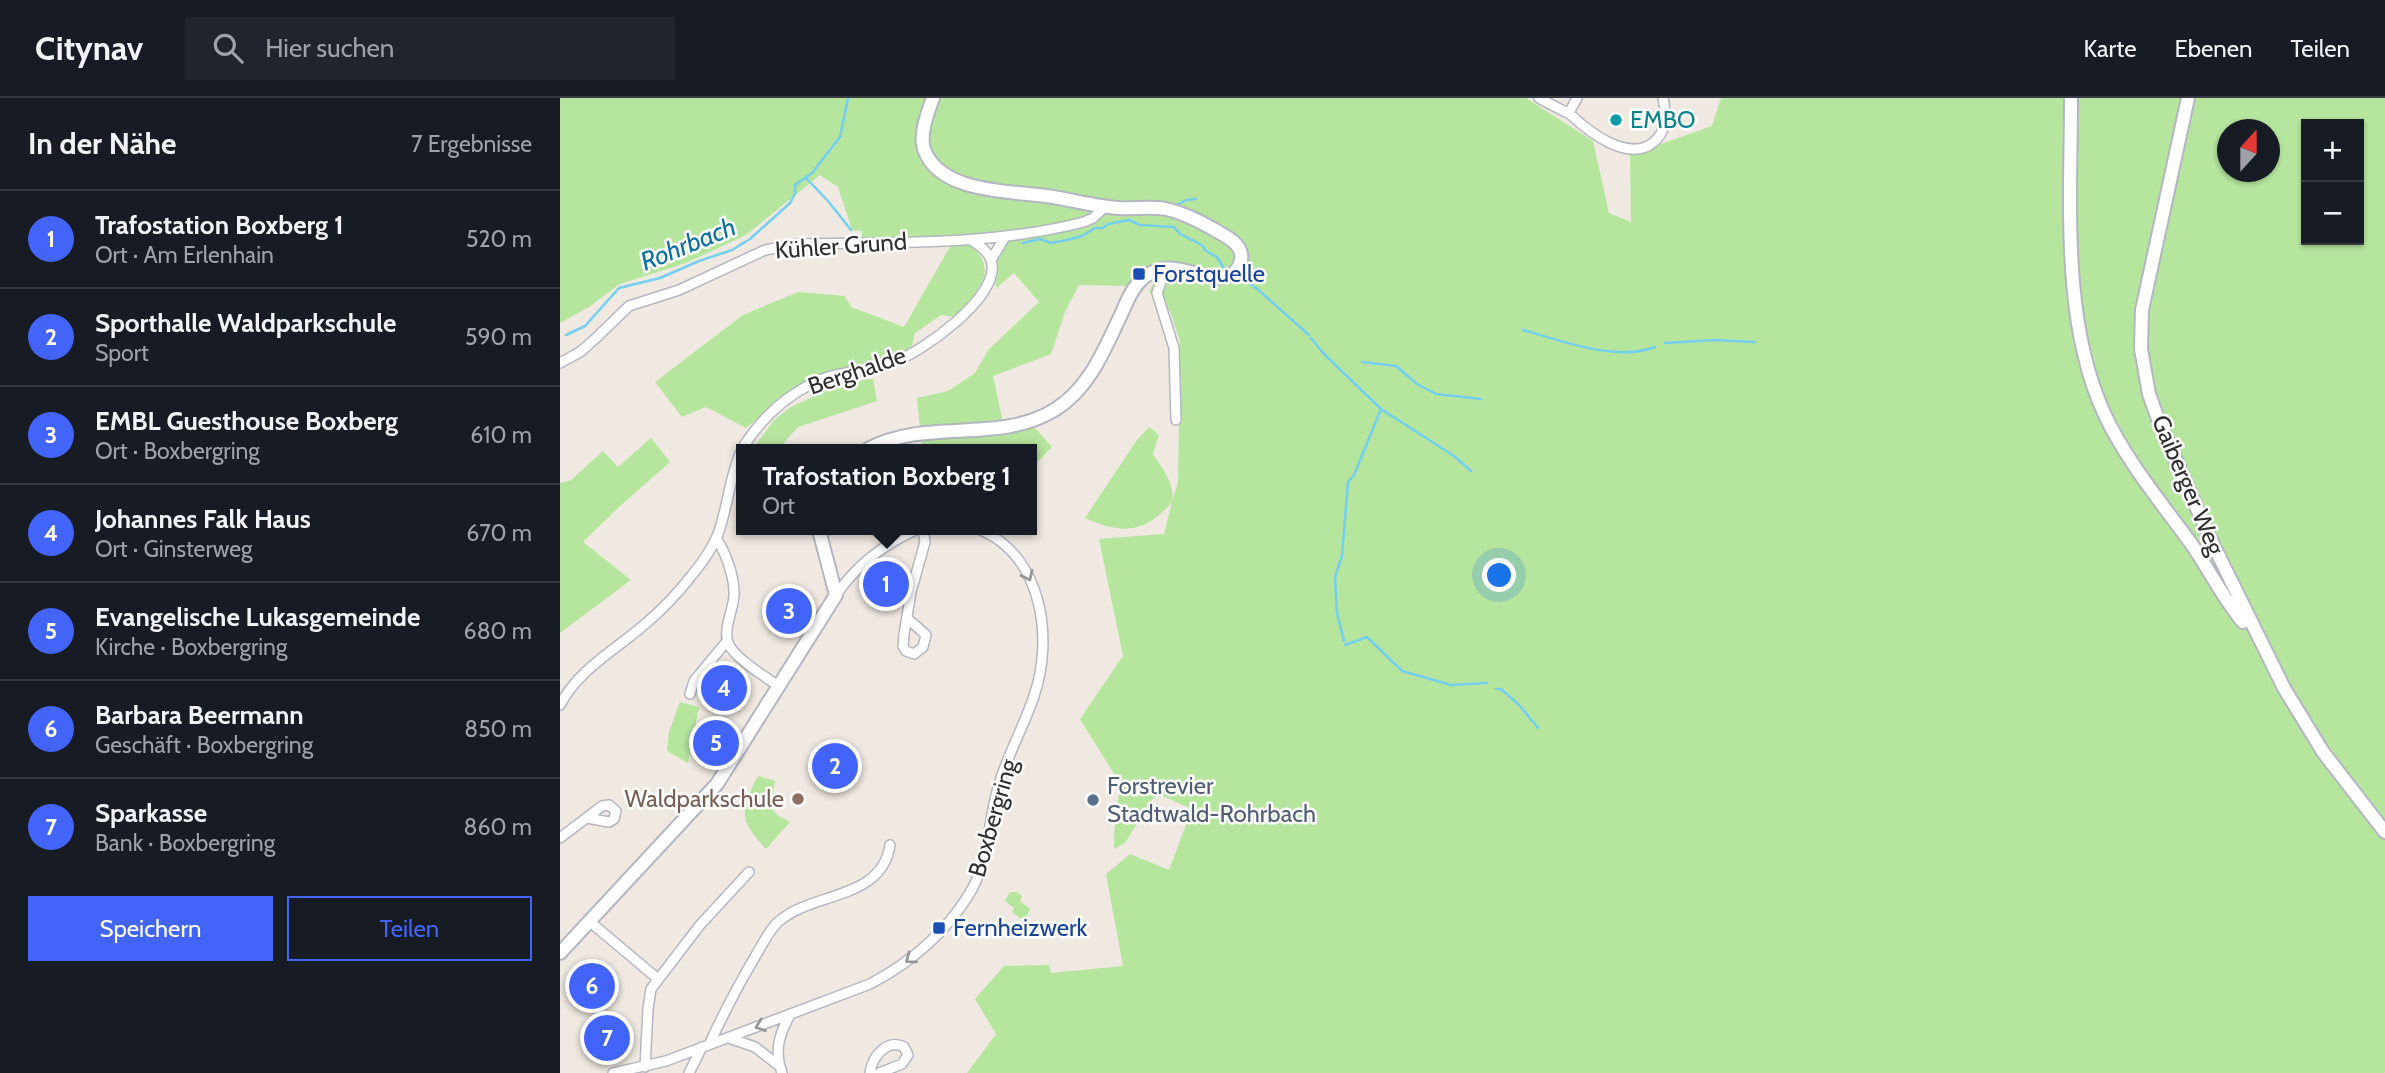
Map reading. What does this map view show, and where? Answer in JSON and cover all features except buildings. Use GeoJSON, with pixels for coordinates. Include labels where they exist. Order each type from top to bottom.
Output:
{"type":"FeatureCollection","features":[{"type":"Feature","properties":{"kind":"street"},"geometry":{"type":"LineString","coordinates":[[878,444],[919,433],[1011,427],[1033,421],[1071,398],[1091,374],[1138,283],[1153,272],[1172,268],[1225,277],[1238,267],[1241,254],[1238,246],[1230,239],[1179,213],[1157,208],[1105,207],[1045,196],[979,189],[947,174],[932,162],[923,144],[923,134],[933,98]]}},
{"type":"Feature","properties":{"kind":"street"},"geometry":{"type":"LineString","coordinates":[[1539,98],[1569,113],[1607,141],[1622,148],[1638,149],[1650,145],[1662,132],[1665,117],[1663,98]]}},
{"type":"Feature","properties":{"kind":"street"},"geometry":{"type":"LineString","coordinates":[[1569,113],[1577,98]]}},
{"type":"Feature","properties":{"kind":"street"},"geometry":{"type":"LineString","coordinates":[[2071,98],[2074,307],[2096,393],[2105,415],[2127,453],[2206,565],[2238,616],[2252,626]]}},
{"type":"Feature","properties":{"kind":"street","name":"Gaiberger Weg"},"geometry":{"type":"LineString","coordinates":[[2188,98],[2144,300],[2141,349],[2149,394],[2208,536],[2284,688],[2315,739],[2385,832]]}},
{"type":"Feature","properties":{"kind":"street","name":"Kühler Grund"},"geometry":{"type":"LineString","coordinates":[[560,363],[596,339],[629,306],[680,290],[772,248],[798,244],[1005,237],[1084,222],[1105,207]]}},
{"type":"Feature","properties":{"kind":"street","name":"Berghalde"},"geometry":{"type":"LineString","coordinates":[[745,444],[753,431],[774,409],[813,383],[830,376],[885,366],[933,340],[956,321],[986,287],[991,278],[991,260],[1005,237]]}},
{"type":"Feature","properties":{"kind":"street"},"geometry":{"type":"LineString","coordinates":[[971,240],[983,249],[991,260]]}},
{"type":"Feature","properties":{"kind":"street"},"geometry":{"type":"LineString","coordinates":[[1172,268],[1161,282],[1157,293],[1174,348],[1176,420]]}},
{"type":"Feature","properties":{"kind":"street","name":"Berghalde"},"geometry":{"type":"LineString","coordinates":[[560,705],[580,677],[643,626],[693,575],[716,538],[736,464]]}},
{"type":"Feature","properties":{"kind":"street"},"geometry":{"type":"LineString","coordinates":[[820,535],[836,595]]}},
{"type":"Feature","properties":{"kind":"street"},"geometry":{"type":"LineString","coordinates":[[560,953],[710,793],[848,579],[874,555],[908,535]]}},
{"type":"Feature","properties":{"kind":"street"},"geometry":{"type":"LineString","coordinates":[[907,618],[925,542],[924,535]]}},
{"type":"Feature","properties":{"kind":"street","name":"Boxbergring"},"geometry":{"type":"LineString","coordinates":[[613,1073],[671,1059],[870,984],[908,961],[948,923],[969,895],[980,872],[998,786],[1036,688],[1042,641],[1039,606],[1025,568],[1005,544],[990,535]]}},
{"type":"Feature","properties":{"kind":"street"},"geometry":{"type":"LineString","coordinates":[[690,692],[694,681],[727,641],[733,588],[722,547],[716,538]]}},
{"type":"Feature","properties":{"kind":"street"},"geometry":{"type":"LineString","coordinates":[[727,641],[741,659],[780,687]]}},
{"type":"Feature","properties":{"kind":"street"},"geometry":{"type":"LineString","coordinates":[[560,838],[587,818]]}},
{"type":"Feature","properties":{"kind":"street"},"geometry":{"type":"LineString","coordinates":[[689,1073],[776,924],[800,909],[868,882],[883,866],[890,845]]}},
{"type":"Feature","properties":{"kind":"street"},"geometry":{"type":"LineString","coordinates":[[645,1067],[651,989],[700,925],[749,872]]}},
{"type":"Feature","properties":{"kind":"street"},"geometry":{"type":"LineString","coordinates":[[589,921],[658,979]]}},
{"type":"Feature","properties":{"kind":"street"},"geometry":{"type":"LineString","coordinates":[[780,1069],[779,1039],[790,1015]]}},
{"type":"Feature","properties":{"kind":"street"},"geometry":{"type":"LineString","coordinates":[[729,1038],[755,1047],[780,1069]]}},
{"type":"Feature","properties":{"kind":"street"},"geometry":{"type":"LineString","coordinates":[[870,1073],[873,1061],[886,1047],[894,1044],[904,1047],[908,1055],[905,1061],[879,1073]]}},
{"type":"Feature","properties":{"kind":"street"},"geometry":{"type":"LineString","coordinates":[[667,1072],[671,1059]]}},
{"type":"Feature","properties":{"kind":"green space"},"geometry":{"type":"Polygon","coordinates":[[[560,98],[1526,98],[1593,141],[1609,213],[1631,222],[1630,155],[1712,126],[1721,98],[2385,98],[2385,1073],[967,1073],[996,1034],[975,999],[1004,966],[1049,965],[1051,973],[1123,966],[1106,874],[1130,854],[1169,870],[1192,809],[1160,795],[1153,798],[1125,843],[1114,849],[1115,815],[1121,785],[1080,719],[1123,656],[1099,539],[1164,534],[1172,502],[1152,520],[1133,528],[1111,527],[1085,518],[1137,440],[1149,427],[1159,435],[1153,454],[1170,482],[1172,501],[1178,483],[1180,341],[1170,311],[1149,292],[1156,277],[1129,286],[1079,285],[1065,312],[1051,354],[993,376],[1005,432],[1034,427],[1052,447],[1037,462],[1037,444],[922,444],[917,398],[948,391],[975,373],[989,349],[1039,302],[1014,273],[996,288],[993,260],[1006,239],[988,236],[862,238],[862,231],[852,230],[838,187],[820,175],[746,235],[686,263],[620,284],[589,307],[560,323],[560,98]]]}},
{"type":"Feature","properties":{"kind":"green space"},"geometry":{"type":"Polygon","coordinates":[[[951,245],[970,245],[984,264],[985,273],[977,291],[955,317],[941,315],[915,333],[911,350],[881,362],[825,372],[791,391],[746,428],[706,407],[682,417],[655,382],[743,315],[798,292],[845,296],[851,307],[904,327],[951,245]]]}},
{"type":"Feature","properties":{"kind":"green space"},"geometry":{"type":"Polygon","coordinates":[[[873,379],[877,401],[798,427],[783,444],[756,444],[774,420],[791,407],[844,382],[873,379]]]}},
{"type":"Feature","properties":{"kind":"green space"},"geometry":{"type":"Polygon","coordinates":[[[651,438],[670,462],[583,542],[631,580],[560,633],[560,483],[571,480],[603,451],[618,467],[651,438]]]}},
{"type":"Feature","properties":{"kind":"green space"},"geometry":{"type":"Polygon","coordinates":[[[680,702],[699,707],[688,763],[667,751],[669,732],[680,702]]]}},
{"type":"Feature","properties":{"kind":"green space"},"geometry":{"type":"Polygon","coordinates":[[[758,776],[775,781],[770,807],[790,822],[766,849],[750,830],[745,814],[748,798],[758,776]]]}},
{"type":"Feature","properties":{"kind":"green space"},"geometry":{"type":"Polygon","coordinates":[[[1010,892],[1017,892],[1022,896],[1020,901],[1030,909],[1026,918],[1020,918],[1012,912],[1014,908],[1005,901],[1010,892]]]}},
{"type":"Feature","properties":{"kind":"waterway","name":"Rohrbach"},"geometry":{"type":"LineString","coordinates":[[566,335],[585,326],[619,288],[660,278],[732,250],[750,239],[790,203],[795,194],[795,185],[812,173],[840,137],[848,98]]}},
{"type":"Feature","properties":{"kind":"waterway"},"geometry":{"type":"LineString","coordinates":[[806,178],[851,230]]}},
{"type":"Feature","properties":{"kind":"waterway"},"geometry":{"type":"LineString","coordinates":[[1173,207],[1186,200],[1196,199]]}},
{"type":"Feature","properties":{"kind":"waterway"},"geometry":{"type":"LineString","coordinates":[[1023,243],[1040,239],[1051,243],[1067,240],[1082,236],[1095,228],[1129,220],[1140,225],[1174,227],[1180,234],[1202,245],[1229,271]]}},
{"type":"Feature","properties":{"kind":"waterway"},"geometry":{"type":"LineString","coordinates":[[1238,276],[1256,288],[1309,335]]}},
{"type":"Feature","properties":{"kind":"waterway"},"geometry":{"type":"LineString","coordinates":[[1523,330],[1606,351],[1640,351],[1655,347]]}},
{"type":"Feature","properties":{"kind":"waterway"},"geometry":{"type":"LineString","coordinates":[[1311,338],[1381,409],[1454,456],[1471,471]]}},
{"type":"Feature","properties":{"kind":"waterway"},"geometry":{"type":"LineString","coordinates":[[1665,343],[1716,340],[1755,342]]}},
{"type":"Feature","properties":{"kind":"waterway"},"geometry":{"type":"LineString","coordinates":[[1362,362],[1396,366],[1417,384],[1436,394],[1481,399]]}},
{"type":"Feature","properties":{"kind":"waterway"},"geometry":{"type":"LineString","coordinates":[[1344,641],[1337,613],[1335,577],[1342,556],[1348,482],[1354,475],[1381,409]]}},
{"type":"Feature","properties":{"kind":"waterway"},"geometry":{"type":"LineString","coordinates":[[1345,645],[1367,637],[1402,671],[1451,685],[1487,683]]}},
{"type":"Feature","properties":{"kind":"waterway"},"geometry":{"type":"LineString","coordinates":[[1496,689],[1501,689],[1519,705],[1538,728]]}},
{"type":"Feature","properties":{"kind":"place","name":"EMBO"},"geometry":{"type":"Point","coordinates":[1616,120]}},
{"type":"Feature","properties":{"kind":"place","name":"Forstquelle"},"geometry":{"type":"Point","coordinates":[1139,274]}},
{"type":"Feature","properties":{"kind":"place","name":"Trafostation Boxberg 1"},"geometry":{"type":"Point","coordinates":[886,584]}},
{"type":"Feature","properties":{"kind":"place","name":"EMBL Guesthouse Boxberg"},"geometry":{"type":"Point","coordinates":[789,611]}},
{"type":"Feature","properties":{"kind":"place","name":"Johannes Falk Haus"},"geometry":{"type":"Point","coordinates":[724,688]}},
{"type":"Feature","properties":{"kind":"place","name":"Evangelische Lukasgemeinde"},"geometry":{"type":"Point","coordinates":[716,743]}},
{"type":"Feature","properties":{"kind":"place","name":"Sporthalle Waldparkschule"},"geometry":{"type":"Point","coordinates":[835,766]}},
{"type":"Feature","properties":{"kind":"place","name":"Waldparkschule"},"geometry":{"type":"Point","coordinates":[798,799]}},
{"type":"Feature","properties":{"kind":"place","name":"Forstrevier Stadtwald-Rohrbach"},"geometry":{"type":"Point","coordinates":[1093,800]}},
{"type":"Feature","properties":{"kind":"place","name":"Fernheizwerk"},"geometry":{"type":"Point","coordinates":[939,928]}},
{"type":"Feature","properties":{"kind":"place","name":"Barbara Beermann"},"geometry":{"type":"Point","coordinates":[592,986]}},
{"type":"Feature","properties":{"kind":"place","name":"Sparkasse"},"geometry":{"type":"Point","coordinates":[607,1038]}}]}
